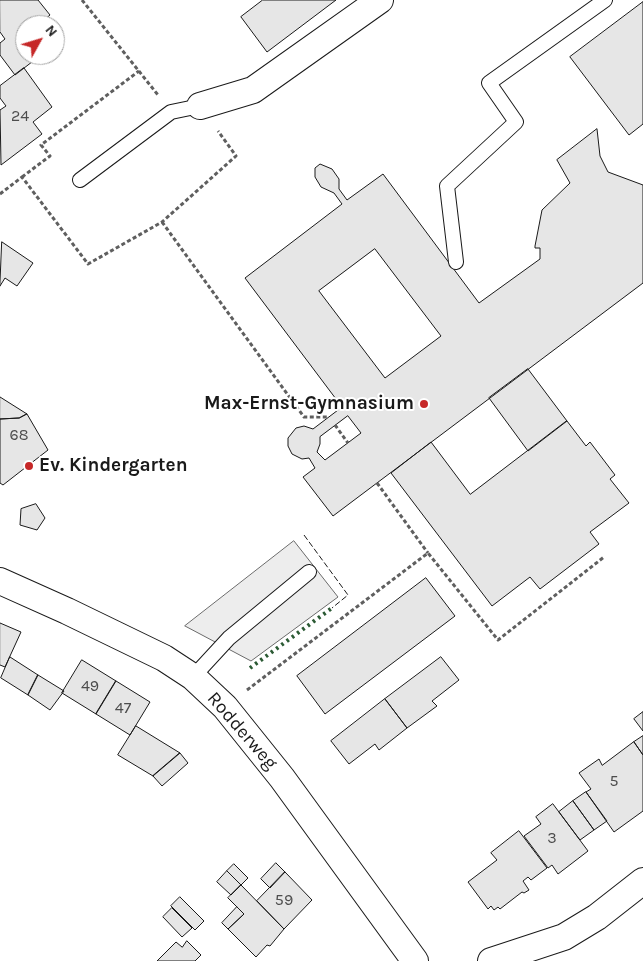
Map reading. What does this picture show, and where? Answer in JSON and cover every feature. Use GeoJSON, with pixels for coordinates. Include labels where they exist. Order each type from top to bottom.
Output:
{"type":"FeatureCollection","features":[{"type":"Feature","properties":{"kind":"street"},"geometry":{"type":"LineString","coordinates":[[200,106],[252,90],[380,0]]}},
{"type":"Feature","properties":{"kind":"street","name":"Rodderweg"},"geometry":{"type":"LineString","coordinates":[[0,582],[67,611],[164,658],[193,677],[225,707],[282,778],[415,961]]}},
{"type":"Feature","properties":{"kind":"street"},"geometry":{"type":"LineString","coordinates":[[491,961],[564,937],[597,917],[643,881]]}},
{"type":"Feature","properties":{"kind":"lane"},"geometry":{"type":"LineString","coordinates":[[456,262],[447,186],[516,122],[489,83],[605,0]]}},
{"type":"Feature","properties":{"kind":"lane"},"geometry":{"type":"LineString","coordinates":[[80,180],[171,112],[200,106]]}},
{"type":"Feature","properties":{"kind":"lane"},"geometry":{"type":"LineString","coordinates":[[193,677],[229,638],[309,572]]}},
{"type":"Feature","properties":{"kind":"path"},"geometry":{"type":"LineString","coordinates":[[82,0],[171,112]]}},
{"type":"Feature","properties":{"kind":"path"},"geometry":{"type":"LineString","coordinates":[[0,194],[50,156],[41,145],[139,71]]}},
{"type":"Feature","properties":{"kind":"path"},"geometry":{"type":"LineString","coordinates":[[22,177],[88,264],[162,222],[236,156],[200,106]]}},
{"type":"Feature","properties":{"kind":"path"},"geometry":{"type":"LineString","coordinates":[[162,222],[304,417],[329,417]]}},
{"type":"Feature","properties":{"kind":"path"},"geometry":{"type":"LineString","coordinates":[[335,426],[348,443]]}},
{"type":"Feature","properties":{"kind":"path"},"geometry":{"type":"LineString","coordinates":[[377,483],[428,553],[498,640],[604,557]]}},
{"type":"Feature","properties":{"kind":"path"},"geometry":{"type":"LineString","coordinates":[[225,707],[428,553]]}},
{"type":"Feature","properties":{"kind":"shaded area"},"geometry":{"type":"Polygon","coordinates":[[[294,541],[338,597],[251,661],[185,626],[294,541]]]}},
{"type":"Feature","properties":{"kind":"building"},"geometry":{"type":"Polygon","coordinates":[[[0,0],[38,0],[50,15],[15,15],[15,65],[28,65],[15,75],[0,55],[0,43],[5,39],[0,32],[0,0]]]}},
{"type":"Feature","properties":{"kind":"building"},"geometry":{"type":"Polygon","coordinates":[[[263,0],[336,0],[267,52],[241,17],[263,0]]]}},
{"type":"Feature","properties":{"kind":"building"},"geometry":{"type":"Polygon","coordinates":[[[643,2],[643,124],[629,135],[570,57],[643,2]]]}},
{"type":"Feature","properties":{"kind":"building"},"geometry":{"type":"Polygon","coordinates":[[[24,68],[52,107],[33,122],[42,134],[1,165],[0,110],[6,106],[0,98],[0,86],[24,68]]]}},
{"type":"Feature","properties":{"kind":"building"},"geometry":{"type":"Polygon","coordinates":[[[597,129],[600,156],[608,172],[643,185],[643,283],[333,516],[303,477],[315,468],[309,458],[302,459],[292,454],[288,446],[288,438],[296,428],[304,426],[313,429],[342,407],[245,278],[342,204],[334,193],[321,187],[315,177],[315,168],[320,164],[332,169],[339,179],[339,189],[347,200],[383,174],[479,303],[540,259],[540,248],[535,248],[535,246],[542,210],[570,183],[557,160],[597,129]],[[375,249],[319,291],[385,378],[441,336],[375,249]],[[348,416],[320,437],[317,452],[325,460],[361,433],[348,416]]]}},
{"type":"Feature","properties":{"kind":"building"},"geometry":{"type":"Polygon","coordinates":[[[2,242],[33,263],[17,286],[5,278],[0,286],[2,242]]]}},
{"type":"Feature","properties":{"kind":"building"},"geometry":{"type":"Polygon","coordinates":[[[528,369],[567,421],[528,451],[489,398],[528,369]]]}},
{"type":"Feature","properties":{"kind":"building"},"geometry":{"type":"Polygon","coordinates":[[[0,397],[27,414],[19,418],[0,419],[0,397]]]}},
{"type":"Feature","properties":{"kind":"building"},"geometry":{"type":"Polygon","coordinates":[[[27,414],[48,450],[3,485],[0,483],[0,419],[19,418],[27,414]]]}},
{"type":"Feature","properties":{"kind":"building"},"geometry":{"type":"Polygon","coordinates":[[[567,421],[586,446],[590,442],[615,475],[610,479],[629,503],[590,532],[599,544],[540,589],[530,577],[492,606],[391,473],[431,442],[470,494],[567,421]]]}},
{"type":"Feature","properties":{"kind":"building"},"geometry":{"type":"Polygon","coordinates":[[[36,504],[45,518],[37,530],[20,525],[21,509],[36,504]]]}},
{"type":"Feature","properties":{"kind":"building"},"geometry":{"type":"Polygon","coordinates":[[[426,578],[455,616],[325,714],[297,676],[426,578]]]}},
{"type":"Feature","properties":{"kind":"building"},"geometry":{"type":"Polygon","coordinates":[[[0,623],[21,632],[5,667],[0,665],[0,623]]]}},
{"type":"Feature","properties":{"kind":"building"},"geometry":{"type":"Polygon","coordinates":[[[10,657],[38,675],[28,695],[1,678],[10,657]]]}},
{"type":"Feature","properties":{"kind":"building"},"geometry":{"type":"Polygon","coordinates":[[[441,657],[459,680],[432,701],[437,706],[407,728],[385,699],[441,657]]]}},
{"type":"Feature","properties":{"kind":"building"},"geometry":{"type":"Polygon","coordinates":[[[82,660],[116,681],[96,714],[62,693],[82,660]]]}},
{"type":"Feature","properties":{"kind":"building"},"geometry":{"type":"Polygon","coordinates":[[[38,675],[64,691],[50,710],[28,695],[38,675]]]}},
{"type":"Feature","properties":{"kind":"building"},"geometry":{"type":"Polygon","coordinates":[[[116,681],[150,702],[130,735],[96,714],[116,681]]]}},
{"type":"Feature","properties":{"kind":"building"},"geometry":{"type":"Polygon","coordinates":[[[385,699],[407,728],[379,750],[375,744],[349,764],[331,741],[385,699]]]}},
{"type":"Feature","properties":{"kind":"building"},"geometry":{"type":"Polygon","coordinates":[[[643,712],[643,731],[634,719],[643,712]]]}},
{"type":"Feature","properties":{"kind":"building"},"geometry":{"type":"Polygon","coordinates":[[[136,726],[180,753],[153,776],[118,755],[136,726]]]}},
{"type":"Feature","properties":{"kind":"building"},"geometry":{"type":"Polygon","coordinates":[[[643,736],[643,755],[634,742],[643,736]]]}},
{"type":"Feature","properties":{"kind":"building"},"geometry":{"type":"Polygon","coordinates":[[[634,742],[643,755],[643,811],[614,832],[586,792],[591,789],[579,773],[599,759],[602,765],[634,742]]]}},
{"type":"Feature","properties":{"kind":"building"},"geometry":{"type":"Polygon","coordinates":[[[180,753],[188,763],[162,786],[153,776],[180,753]]]}},
{"type":"Feature","properties":{"kind":"building"},"geometry":{"type":"Polygon","coordinates":[[[586,792],[607,821],[594,830],[573,801],[586,792]]]}},
{"type":"Feature","properties":{"kind":"building"},"geometry":{"type":"Polygon","coordinates":[[[573,801],[594,830],[580,840],[559,812],[573,801]]]}},
{"type":"Feature","properties":{"kind":"building"},"geometry":{"type":"Polygon","coordinates":[[[553,804],[588,851],[558,874],[552,865],[548,868],[524,836],[541,824],[536,817],[553,804]]]}},
{"type":"Feature","properties":{"kind":"building"},"geometry":{"type":"Polygon","coordinates":[[[519,831],[547,868],[531,880],[528,877],[523,881],[529,890],[524,893],[522,892],[500,909],[498,907],[494,910],[491,906],[488,909],[468,882],[497,860],[491,853],[519,831]]]}},
{"type":"Feature","properties":{"kind":"building"},"geometry":{"type":"Polygon","coordinates":[[[276,863],[285,872],[270,888],[261,879],[276,863]]]}},
{"type":"Feature","properties":{"kind":"building"},"geometry":{"type":"Polygon","coordinates":[[[234,864],[248,878],[241,885],[227,871],[234,864]]]}},
{"type":"Feature","properties":{"kind":"building"},"geometry":{"type":"Polygon","coordinates":[[[227,871],[241,885],[231,895],[217,882],[227,871]]]}},
{"type":"Feature","properties":{"kind":"building"},"geometry":{"type":"Polygon","coordinates":[[[285,872],[312,900],[284,929],[257,901],[285,872]]]}},
{"type":"Feature","properties":{"kind":"building"},"geometry":{"type":"Polygon","coordinates":[[[241,885],[284,929],[270,946],[267,945],[256,957],[228,929],[244,914],[228,898],[241,885]]]}},
{"type":"Feature","properties":{"kind":"building"},"geometry":{"type":"Polygon","coordinates":[[[180,897],[204,921],[195,930],[171,906],[180,897]]]}},
{"type":"Feature","properties":{"kind":"building"},"geometry":{"type":"Polygon","coordinates":[[[237,907],[244,914],[228,929],[222,923],[237,907]]]}},
{"type":"Feature","properties":{"kind":"building"},"geometry":{"type":"Polygon","coordinates":[[[172,908],[192,928],[182,937],[163,917],[172,908]]]}},
{"type":"Feature","properties":{"kind":"building"},"geometry":{"type":"Polygon","coordinates":[[[187,941],[201,955],[195,961],[157,961],[176,942],[182,947],[187,941]]]}},
{"type":"Feature","properties":{"kind":"hedge"},"geometry":{"type":"LineString","coordinates":[[250,668],[332,608]]}},
{"type":"Feature","properties":{"kind":"fence"},"geometry":{"type":"LineString","coordinates":[[304,535],[348,595],[332,608]]}},
{"type":"Feature","properties":{"kind":"place","name":"Max-Ernst-Gymnasium"},"geometry":{"type":"Point","coordinates":[424,404]}},
{"type":"Feature","properties":{"kind":"place","name":"Ev. Kindergarten"},"geometry":{"type":"Point","coordinates":[29,466]}}]}
